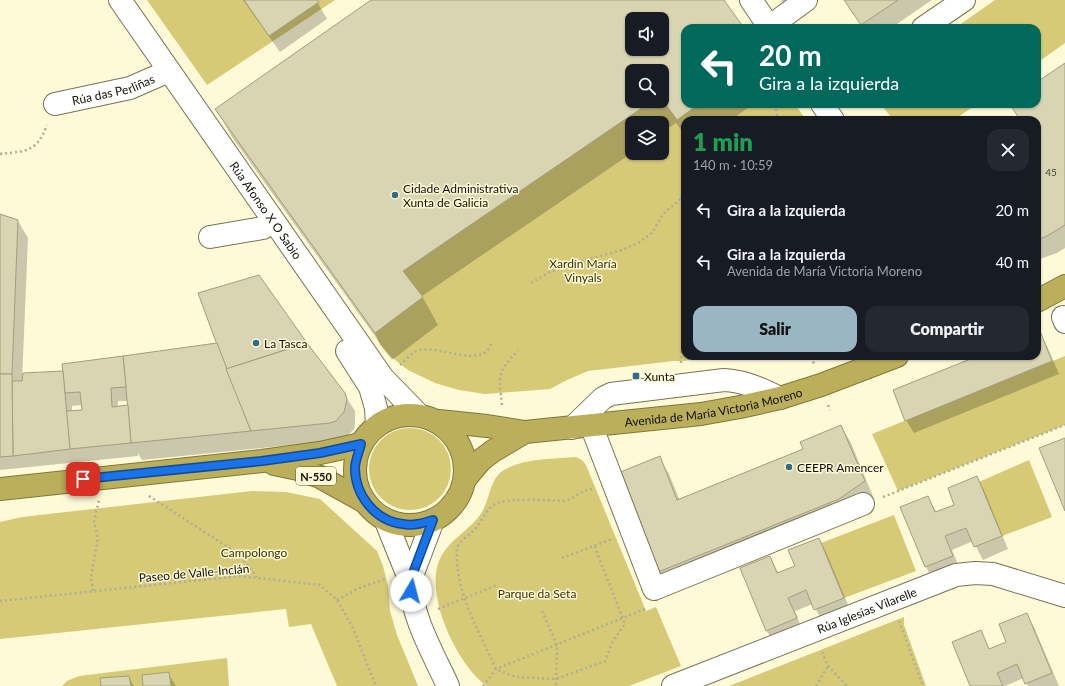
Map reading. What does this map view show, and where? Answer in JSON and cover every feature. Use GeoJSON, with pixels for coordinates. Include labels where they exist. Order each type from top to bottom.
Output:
{"type":"FeatureCollection","features":[{"type":"Feature","properties":{"kind":"highway"},"geometry":{"type":"LineString","coordinates":[[1041,299],[1065,286]]}},
{"type":"Feature","properties":{"kind":"highway","name":"Avenida de María Victoria Moreno"},"geometry":{"type":"LineString","coordinates":[[429,418],[525,432],[701,414],[780,398],[821,385],[887,360]]}},
{"type":"Feature","properties":{"kind":"highway"},"geometry":{"type":"LineString","coordinates":[[405,415],[429,418],[451,432],[460,446],[464,461],[465,479],[458,496],[446,511],[433,520],[417,524],[402,524],[385,519],[375,513],[365,502],[357,486],[355,467],[361,444],[368,434],[390,418],[405,415]]}},
{"type":"Feature","properties":{"kind":"highway","name":"Avenida de María Victoria Moreno"},"geometry":{"type":"LineString","coordinates":[[465,479],[482,460],[493,451],[525,432]]}},
{"type":"Feature","properties":{"kind":"highway","name":"N-550"},"geometry":{"type":"LineString","coordinates":[[0,489],[262,461],[320,453],[361,444]]}},
{"type":"Feature","properties":{"kind":"highway","name":"N-550"},"geometry":{"type":"LineString","coordinates":[[262,461],[298,469],[320,477],[365,502]]}},
{"type":"Feature","properties":{"kind":"street","name":"Rúa Afonso X O Sabio"},"geometry":{"type":"LineString","coordinates":[[104,0],[163,74],[383,378],[429,418]]}},
{"type":"Feature","properties":{"kind":"street","name":"Rúa Afonso X O Sabio"},"geometry":{"type":"LineString","coordinates":[[120,0],[163,74],[263,228],[370,387],[376,408],[377,426]]}},
{"type":"Feature","properties":{"kind":"street"},"geometry":{"type":"LineString","coordinates":[[751,0],[768,24]]}},
{"type":"Feature","properties":{"kind":"street"},"geometry":{"type":"LineString","coordinates":[[774,24],[806,0]]}},
{"type":"Feature","properties":{"kind":"street"},"geometry":{"type":"LineString","coordinates":[[929,24],[964,0]]}},
{"type":"Feature","properties":{"kind":"street","name":"Rúa das Perliñas"},"geometry":{"type":"LineString","coordinates":[[55,104],[130,88],[163,74]]}},
{"type":"Feature","properties":{"kind":"street"},"geometry":{"type":"LineString","coordinates":[[210,237],[263,228]]}},
{"type":"Feature","properties":{"kind":"street"},"geometry":{"type":"LineString","coordinates":[[780,398],[751,384],[724,380],[611,394],[603,398],[581,427],[654,589],[863,504]]}},
{"type":"Feature","properties":{"kind":"street"},"geometry":{"type":"LineString","coordinates":[[385,519],[401,579],[411,591],[417,614],[425,635],[448,686]]}},
{"type":"Feature","properties":{"kind":"street"},"geometry":{"type":"LineString","coordinates":[[401,579],[433,520]]}},
{"type":"Feature","properties":{"kind":"street","name":"Rúa Iglesias Vilarelle"},"geometry":{"type":"LineString","coordinates":[[673,686],[956,575],[975,573],[993,574],[1065,596]]}},
{"type":"Feature","properties":{"kind":"path"},"geometry":{"type":"LineString","coordinates":[[0,154],[27,151],[42,139],[55,104]]}},
{"type":"Feature","properties":{"kind":"path"},"geometry":{"type":"LineString","coordinates":[[531,283],[550,272],[578,262],[622,250],[638,243],[652,233],[663,214],[681,198]]}},
{"type":"Feature","properties":{"kind":"path"},"geometry":{"type":"LineString","coordinates":[[398,366],[418,350],[438,350],[473,356],[486,351],[492,343]]}},
{"type":"Feature","properties":{"kind":"path"},"geometry":{"type":"LineString","coordinates":[[502,404],[499,381],[500,373],[518,350]]}},
{"type":"Feature","properties":{"kind":"path"},"geometry":{"type":"LineString","coordinates":[[681,360],[681,370]]}},
{"type":"Feature","properties":{"kind":"path"},"geometry":{"type":"LineString","coordinates":[[812,360],[814,366]]}},
{"type":"Feature","properties":{"kind":"path"},"geometry":{"type":"LineString","coordinates":[[863,504],[1065,425]]}},
{"type":"Feature","properties":{"kind":"path"},"geometry":{"type":"LineString","coordinates":[[594,489],[583,491],[571,499],[564,501],[502,501],[493,505],[476,528],[460,543],[457,549],[456,557],[464,599],[496,669],[516,677],[556,679],[605,661],[613,641],[625,624],[594,545]]}},
{"type":"Feature","properties":{"kind":"path"},"geometry":{"type":"LineString","coordinates":[[149,496],[240,555],[257,578]]}},
{"type":"Feature","properties":{"kind":"path"},"geometry":{"type":"LineString","coordinates":[[93,591],[91,576],[98,538],[94,522],[100,502]]}},
{"type":"Feature","properties":{"kind":"path"},"geometry":{"type":"LineString","coordinates":[[562,558],[613,539]]}},
{"type":"Feature","properties":{"kind":"path","name":"Paseo de Valle-Inclán"},"geometry":{"type":"LineString","coordinates":[[0,601],[240,576],[320,585],[337,600],[352,626],[376,686]]}},
{"type":"Feature","properties":{"kind":"path"},"geometry":{"type":"LineString","coordinates":[[337,600],[359,588],[401,579]]}},
{"type":"Feature","properties":{"kind":"path"},"geometry":{"type":"LineString","coordinates":[[436,610],[497,585]]}},
{"type":"Feature","properties":{"kind":"path"},"geometry":{"type":"LineString","coordinates":[[483,686],[496,669],[648,607]]}},
{"type":"Feature","properties":{"kind":"path"},"geometry":{"type":"LineString","coordinates":[[542,611],[557,645],[556,686]]}},
{"type":"Feature","properties":{"kind":"path"},"geometry":{"type":"LineString","coordinates":[[897,615],[923,686]]}},
{"type":"Feature","properties":{"kind":"path"},"geometry":{"type":"LineString","coordinates":[[820,646],[828,666],[847,686]]}},
{"type":"Feature","properties":{"kind":"path"},"geometry":{"type":"LineString","coordinates":[[816,686],[828,666]]}},
{"type":"Feature","properties":{"kind":"green space"},"geometry":{"type":"Polygon","coordinates":[[[147,0],[335,0],[207,85],[147,0]]]}},
{"type":"Feature","properties":{"kind":"green space"},"geometry":{"type":"Polygon","coordinates":[[[995,0],[1065,0],[1065,43],[1041,60],[1041,24],[961,24],[995,0]]]}},
{"type":"Feature","properties":{"kind":"green space","name":"Xardín María Vinyals"},"geometry":{"type":"Polygon","coordinates":[[[642,108],[668,108],[677,120],[681,117],[681,360],[689,360],[588,371],[550,389],[485,394],[459,390],[435,383],[408,370],[390,356],[380,345],[375,333],[423,297],[403,271],[625,119],[625,160],[669,160],[669,116],[630,116],[642,108]]]}},
{"type":"Feature","properties":{"kind":"green space","name":"Xardín María Vinyals"},"geometry":{"type":"Polygon","coordinates":[[[694,108],[798,108],[803,116],[682,116],[694,108]]]}},
{"type":"Feature","properties":{"kind":"green space"},"geometry":{"type":"Polygon","coordinates":[[[884,108],[971,108],[960,116],[890,116],[884,108]]]}},
{"type":"Feature","properties":{"kind":"green space"},"geometry":{"type":"Polygon","coordinates":[[[1065,356],[1065,425],[898,491],[872,434],[1065,356]]]}},
{"type":"Feature","properties":{"kind":"green space"},"geometry":{"type":"Polygon","coordinates":[[[410,428],[426,431],[439,440],[448,453],[451,469],[448,485],[439,498],[426,507],[410,510],[394,507],[381,498],[372,485],[369,469],[372,453],[381,440],[394,431],[410,428]]]}},
{"type":"Feature","properties":{"kind":"green space","name":"Parque da Seta"},"geometry":{"type":"Polygon","coordinates":[[[576,457],[582,460],[586,465],[646,611],[656,607],[681,666],[629,686],[487,686],[465,663],[446,628],[436,591],[436,573],[440,559],[454,540],[472,524],[482,512],[493,483],[499,474],[504,470],[530,461],[576,457]]]}},
{"type":"Feature","properties":{"kind":"green space"},"geometry":{"type":"Polygon","coordinates":[[[1029,460],[1052,517],[1002,536],[979,482],[1029,460]]]}},
{"type":"Feature","properties":{"kind":"green space","name":"Campolongo"},"geometry":{"type":"Polygon","coordinates":[[[252,491],[286,492],[320,499],[377,551],[383,566],[388,586],[390,611],[397,635],[418,686],[337,686],[311,624],[289,627],[286,609],[0,639],[0,522],[22,517],[252,491]]]}},
{"type":"Feature","properties":{"kind":"green space"},"geometry":{"type":"Polygon","coordinates":[[[894,515],[916,571],[844,598],[821,543],[894,515]]]}},
{"type":"Feature","properties":{"kind":"green space"},"geometry":{"type":"Polygon","coordinates":[[[904,617],[904,625],[926,686],[729,686],[904,617]]]}},
{"type":"Feature","properties":{"kind":"green space"},"geometry":{"type":"Polygon","coordinates":[[[227,658],[229,686],[62,686],[67,681],[79,676],[227,658]]]}},
{"type":"Feature","properties":{"kind":"building"},"geometry":{"type":"Polygon","coordinates":[[[244,0],[317,0],[319,2],[269,36],[244,0]]]}},
{"type":"Feature","properties":{"kind":"building","name":"Cidade Administrativa Xunta de Galicia"},"geometry":{"type":"Polygon","coordinates":[[[371,0],[724,0],[741,24],[681,24],[681,108],[694,108],[677,120],[668,108],[669,64],[625,64],[625,108],[642,108],[630,116],[625,116],[625,119],[403,271],[423,297],[375,333],[215,109],[371,0]]]}},
{"type":"Feature","properties":{"kind":"building"},"geometry":{"type":"Polygon","coordinates":[[[844,0],[898,0],[862,24],[860,24],[844,0]]]}},
{"type":"Feature","properties":{"kind":"building"},"geometry":{"type":"Polygon","coordinates":[[[1065,63],[1065,225],[1041,238],[1041,116],[1018,116],[1012,108],[1041,108],[1041,79],[1065,63]]]}},
{"type":"Feature","properties":{"kind":"building"},"geometry":{"type":"Polygon","coordinates":[[[0,214],[18,220],[12,374],[0,374],[0,214]]]}},
{"type":"Feature","properties":{"kind":"building"},"geometry":{"type":"Polygon","coordinates":[[[259,275],[307,343],[226,369],[198,293],[259,275]]]}},
{"type":"Feature","properties":{"kind":"building"},"geometry":{"type":"Polygon","coordinates":[[[1041,334],[1052,361],[905,421],[893,390],[968,360],[1041,360],[1041,334]]]}},
{"type":"Feature","properties":{"kind":"building"},"geometry":{"type":"Polygon","coordinates":[[[217,343],[251,431],[131,443],[123,356],[217,343]]]}},
{"type":"Feature","properties":{"kind":"building"},"geometry":{"type":"Polygon","coordinates":[[[307,343],[345,393],[347,399],[344,412],[336,421],[330,423],[251,431],[226,369],[307,343]]]}},
{"type":"Feature","properties":{"kind":"building"},"geometry":{"type":"Polygon","coordinates":[[[123,356],[126,387],[111,388],[112,407],[128,405],[131,443],[70,449],[66,411],[82,410],[80,392],[65,393],[62,364],[123,356]]]}},
{"type":"Feature","properties":{"kind":"building"},"geometry":{"type":"Polygon","coordinates":[[[63,371],[70,449],[13,456],[12,381],[22,381],[23,373],[63,371]]]}},
{"type":"Feature","properties":{"kind":"building"},"geometry":{"type":"Polygon","coordinates":[[[0,374],[12,374],[13,456],[0,457],[0,374]]]}},
{"type":"Feature","properties":{"kind":"building"},"geometry":{"type":"Polygon","coordinates":[[[841,425],[865,481],[839,499],[658,572],[618,473],[660,456],[677,500],[803,449],[800,442],[841,425]]]}},
{"type":"Feature","properties":{"kind":"building"},"geometry":{"type":"Polygon","coordinates":[[[1065,438],[1065,511],[1039,448],[1065,438]]]}},
{"type":"Feature","properties":{"kind":"building"},"geometry":{"type":"Polygon","coordinates":[[[977,476],[1002,536],[974,547],[966,528],[945,536],[953,556],[925,567],[900,507],[928,496],[935,512],[954,505],[948,488],[977,476]]]}},
{"type":"Feature","properties":{"kind":"building"},"geometry":{"type":"Polygon","coordinates":[[[819,538],[844,598],[814,610],[806,590],[788,598],[797,618],[766,631],[740,568],[770,556],[777,573],[795,566],[788,550],[819,538]]]}},
{"type":"Feature","properties":{"kind":"building"},"geometry":{"type":"Polygon","coordinates":[[[1027,613],[1052,673],[1025,684],[1017,664],[997,673],[1003,686],[970,686],[952,642],[981,630],[989,649],[1006,642],[999,624],[1027,613]]]}},
{"type":"Feature","properties":{"kind":"building"},"geometry":{"type":"Polygon","coordinates":[[[169,672],[171,686],[143,686],[142,675],[169,672]]]}},
{"type":"Feature","properties":{"kind":"building"},"geometry":{"type":"Polygon","coordinates":[[[129,676],[131,686],[101,686],[100,678],[129,676]]]}},
{"type":"Feature","properties":{"kind":"place","name":"Cidade Administrativa Xunta de Galicia"},"geometry":{"type":"Point","coordinates":[395,195]}},
{"type":"Feature","properties":{"kind":"place","name":"La Tasca"},"geometry":{"type":"Point","coordinates":[256,343]}},
{"type":"Feature","properties":{"kind":"place","name":"Xunta"},"geometry":{"type":"Point","coordinates":[636,376]}},
{"type":"Feature","properties":{"kind":"place","name":"CEEPR Amencer"},"geometry":{"type":"Point","coordinates":[789,467]}},
{"type":"Feature","properties":{"kind":"route"},"geometry":{"type":"LineString","coordinates":[[83,479],[262,461],[320,453],[361,444],[355,467],[357,486],[365,502],[375,513],[385,519],[402,524],[417,524],[433,520],[427,540],[410,581],[411,591]]}}]}
